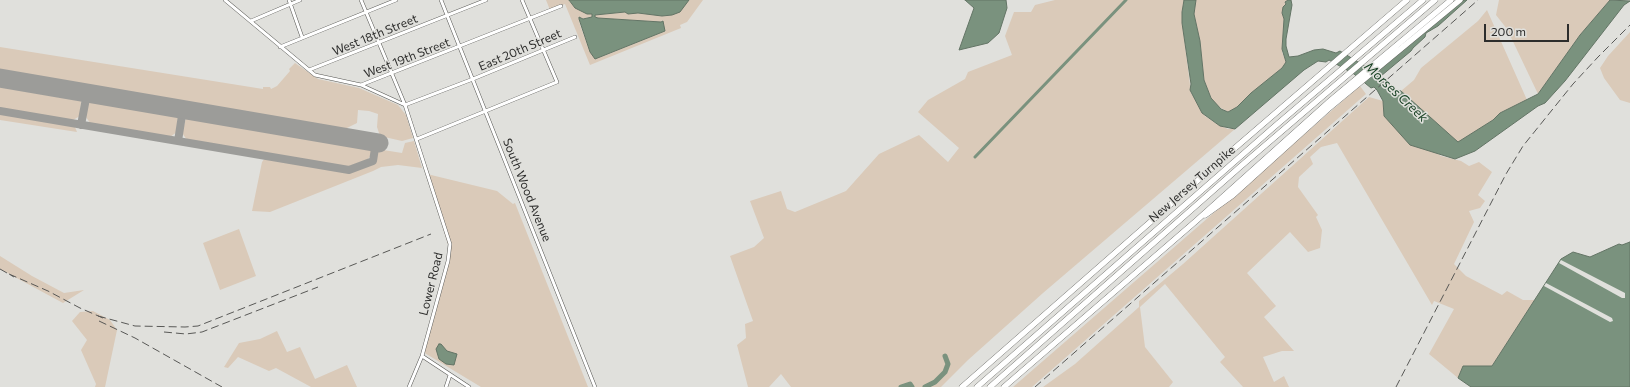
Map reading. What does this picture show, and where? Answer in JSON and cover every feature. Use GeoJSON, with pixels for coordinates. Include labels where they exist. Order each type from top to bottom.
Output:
{"type":"FeatureCollection","features":[{"type":"Feature","properties":{"kind":"highway","name":"New Jersey Turnpike"},"geometry":{"type":"LineString","coordinates":[[962,387],[1407,0]]}},
{"type":"Feature","properties":{"kind":"highway","name":"New Jersey Turnpike"},"geometry":{"type":"LineString","coordinates":[[976,387],[1423,0]]}},
{"type":"Feature","properties":{"kind":"highway","name":"New Jersey Turnpike"},"geometry":{"type":"LineString","coordinates":[[990,387],[1349,72],[1435,0]]}},
{"type":"Feature","properties":{"kind":"highway"},"geometry":{"type":"LineString","coordinates":[[1004,387],[1357,78],[1451,0]]}},
{"type":"Feature","properties":{"kind":"highway"},"geometry":{"type":"LineString","coordinates":[[1196,220],[1233,195],[1358,85],[1460,0]]}},
{"type":"Feature","properties":{"kind":"street"},"geometry":{"type":"LineString","coordinates":[[225,0],[309,71],[324,78],[361,86],[405,105]]}},
{"type":"Feature","properties":{"kind":"street"},"geometry":{"type":"LineString","coordinates":[[251,21],[290,2],[300,0]]}},
{"type":"Feature","properties":{"kind":"street","name":"Lower Road"},"geometry":{"type":"LineString","coordinates":[[361,0],[405,105],[450,244],[448,261],[422,356],[409,387]]}},
{"type":"Feature","properties":{"kind":"street"},"geometry":{"type":"LineString","coordinates":[[280,47],[396,0]]}},
{"type":"Feature","properties":{"kind":"street","name":"South Wood Avenue"},"geometry":{"type":"LineString","coordinates":[[441,0],[595,387]]}},
{"type":"Feature","properties":{"kind":"street","name":"West 18th Street"},"geometry":{"type":"LineString","coordinates":[[309,71],[486,0]]}},
{"type":"Feature","properties":{"kind":"street"},"geometry":{"type":"LineString","coordinates":[[416,139],[486,112],[557,82],[522,0]]}},
{"type":"Feature","properties":{"kind":"street"},"geometry":{"type":"LineString","coordinates":[[290,2],[302,37]]}},
{"type":"Feature","properties":{"kind":"street","name":"West 19th Street"},"geometry":{"type":"LineString","coordinates":[[361,86],[561,6]]}},
{"type":"Feature","properties":{"kind":"street","name":"East 20th Street"},"geometry":{"type":"LineString","coordinates":[[405,105],[575,37]]}},
{"type":"Feature","properties":{"kind":"street"},"geometry":{"type":"LineString","coordinates":[[422,356],[469,387]]}},
{"type":"Feature","properties":{"kind":"street"},"geometry":{"type":"LineString","coordinates":[[446,387],[450,375]]}},
{"type":"Feature","properties":{"kind":"shaded area"},"geometry":{"type":"Polygon","coordinates":[[[546,0],[569,0],[575,8],[592,14],[592,17],[579,19],[580,25],[590,52],[601,57],[665,31],[662,20],[661,22],[598,18],[595,17],[595,15],[625,12],[669,16],[689,0],[703,0],[687,22],[680,25],[681,28],[590,65],[565,4],[550,10],[546,0]]]}},
{"type":"Feature","properties":{"kind":"shaded area"},"geometry":{"type":"Polygon","coordinates":[[[1055,0],[1184,0],[1182,12],[1183,29],[1191,93],[1205,116],[1228,129],[1235,129],[1043,293],[968,360],[941,387],[791,387],[781,374],[769,387],[748,387],[737,345],[746,338],[745,324],[753,321],[730,256],[754,247],[764,238],[750,201],[781,191],[787,209],[795,212],[846,191],[879,154],[919,135],[948,162],[959,148],[918,112],[928,100],[965,79],[968,72],[1012,55],[1005,36],[1014,12],[1031,12],[1035,5],[1055,0]]]}},
{"type":"Feature","properties":{"kind":"shaded area"},"geometry":{"type":"Polygon","coordinates":[[[1196,0],[1288,0],[1285,2],[1286,4],[1282,13],[1284,19],[1282,52],[1286,62],[1282,68],[1237,107],[1228,112],[1216,105],[1211,98],[1204,80],[1200,41],[1194,14],[1196,0]]]}},
{"type":"Feature","properties":{"kind":"shaded area"},"geometry":{"type":"Polygon","coordinates":[[[1499,0],[1610,0],[1580,35],[1538,94],[1507,29],[1496,15],[1499,0]]]}},
{"type":"Feature","properties":{"kind":"shaded area"},"geometry":{"type":"Polygon","coordinates":[[[1487,10],[1527,100],[1500,113],[1493,120],[1458,143],[1401,91],[1414,80],[1421,68],[1478,21],[1487,10]]]}},
{"type":"Feature","properties":{"kind":"shaded area"},"geometry":{"type":"Polygon","coordinates":[[[1630,32],[1630,103],[1620,100],[1604,78],[1600,68],[1608,56],[1630,32]]]}},
{"type":"Feature","properties":{"kind":"shaded area"},"geometry":{"type":"Polygon","coordinates":[[[0,47],[263,89],[263,87],[270,87],[271,89],[277,86],[295,63],[318,79],[359,88],[398,105],[406,115],[413,138],[402,141],[380,136],[377,127],[378,114],[369,111],[358,110],[357,123],[345,129],[0,70],[0,47]]]}},
{"type":"Feature","properties":{"kind":"shaded area"},"geometry":{"type":"Polygon","coordinates":[[[1360,86],[1366,94],[1032,387],[1013,387],[1360,86]]]}},
{"type":"Feature","properties":{"kind":"shaded area"},"geometry":{"type":"Polygon","coordinates":[[[0,87],[81,101],[80,116],[73,120],[0,108],[0,87]]]}},
{"type":"Feature","properties":{"kind":"shaded area"},"geometry":{"type":"Polygon","coordinates":[[[1369,97],[1383,101],[1384,116],[1441,156],[1461,161],[1469,166],[1479,162],[1492,172],[1478,195],[1485,201],[1480,208],[1469,211],[1474,222],[1454,264],[1466,276],[1502,295],[1507,291],[1523,300],[1535,300],[1492,366],[1463,366],[1458,378],[1429,354],[1454,309],[1434,301],[1432,305],[1337,143],[1321,147],[1310,157],[1313,164],[1299,177],[1298,187],[1318,215],[1316,217],[1322,230],[1320,248],[1308,252],[1290,232],[1247,273],[1276,306],[1264,317],[1294,351],[1282,351],[1263,357],[1274,382],[1284,376],[1289,387],[1243,387],[1220,362],[1225,357],[1165,284],[1140,307],[1145,347],[1173,382],[1169,387],[1043,387],[1075,364],[1139,307],[1139,301],[1183,264],[1369,97]]]}},
{"type":"Feature","properties":{"kind":"shaded area"},"geometry":{"type":"Polygon","coordinates":[[[88,102],[178,117],[177,132],[170,137],[90,123],[86,117],[88,102]]]}},
{"type":"Feature","properties":{"kind":"shaded area"},"geometry":{"type":"Polygon","coordinates":[[[0,112],[72,125],[75,127],[77,132],[0,120],[0,112]]]}},
{"type":"Feature","properties":{"kind":"shaded area"},"geometry":{"type":"Polygon","coordinates":[[[186,118],[371,150],[372,154],[367,160],[347,167],[187,140],[182,133],[186,118]]]}},
{"type":"Feature","properties":{"kind":"shaded area"},"geometry":{"type":"Polygon","coordinates":[[[414,141],[422,168],[398,165],[381,167],[270,212],[252,211],[262,162],[265,158],[350,171],[373,162],[377,149],[402,153],[405,143],[414,141]]]}},
{"type":"Feature","properties":{"kind":"shaded area"},"geometry":{"type":"Polygon","coordinates":[[[427,174],[497,191],[513,204],[515,203],[588,387],[481,387],[423,352],[450,251],[427,174]]]}},
{"type":"Feature","properties":{"kind":"shaded area"},"geometry":{"type":"Polygon","coordinates":[[[239,229],[256,276],[220,290],[203,243],[239,229]]]}},
{"type":"Feature","properties":{"kind":"shaded area"},"geometry":{"type":"Polygon","coordinates":[[[0,256],[32,276],[64,293],[84,290],[63,303],[0,269],[0,256]]]}},
{"type":"Feature","properties":{"kind":"shaded area"},"geometry":{"type":"Polygon","coordinates":[[[93,311],[110,320],[117,330],[105,387],[95,387],[96,384],[81,350],[87,340],[72,321],[80,312],[93,311]]]}},
{"type":"Feature","properties":{"kind":"shaded area"},"geometry":{"type":"Polygon","coordinates":[[[277,331],[287,352],[300,347],[315,379],[347,365],[357,387],[311,387],[276,368],[269,371],[238,357],[228,368],[224,367],[239,343],[260,339],[277,331]]]}},
{"type":"Feature","properties":{"kind":"water"},"geometry":{"type":"Polygon","coordinates":[[[569,0],[689,0],[680,12],[672,15],[662,16],[638,13],[628,14],[625,12],[595,15],[595,17],[598,18],[663,21],[665,31],[595,59],[590,52],[579,19],[579,17],[583,19],[592,17],[592,14],[587,14],[575,8],[569,0]]]}},
{"type":"Feature","properties":{"kind":"water"},"geometry":{"type":"Polygon","coordinates":[[[965,0],[1006,0],[1007,8],[999,33],[988,43],[959,50],[974,8],[965,0]]]}},
{"type":"Feature","properties":{"kind":"water","name":"Morses Creek"},"geometry":{"type":"Polygon","coordinates":[[[1184,0],[1196,0],[1194,14],[1200,41],[1204,80],[1211,98],[1221,109],[1228,112],[1237,107],[1251,93],[1282,68],[1286,62],[1282,49],[1284,19],[1282,13],[1283,7],[1286,4],[1285,2],[1288,0],[1291,0],[1292,5],[1286,39],[1289,57],[1298,56],[1314,50],[1323,49],[1336,53],[1340,51],[1376,73],[1464,0],[1467,0],[1438,26],[1426,33],[1425,37],[1411,51],[1381,76],[1385,86],[1401,91],[1458,142],[1493,120],[1500,113],[1538,94],[1580,35],[1610,0],[1630,1],[1624,5],[1565,81],[1545,103],[1538,106],[1475,151],[1455,159],[1410,145],[1384,116],[1383,101],[1377,90],[1374,87],[1371,88],[1354,74],[1329,60],[1326,62],[1318,61],[1304,70],[1235,129],[1220,126],[1202,113],[1190,90],[1191,84],[1182,23],[1184,0]]]}},
{"type":"Feature","properties":{"kind":"water"},"geometry":{"type":"Polygon","coordinates":[[[1630,242],[1630,387],[1471,387],[1458,378],[1463,366],[1492,366],[1561,259],[1573,252],[1590,257],[1619,244],[1622,245],[1630,242]]]}},
{"type":"Feature","properties":{"kind":"water"},"geometry":{"type":"Polygon","coordinates":[[[439,344],[441,344],[447,351],[457,354],[454,365],[446,364],[439,359],[436,349],[439,344]]]}},
{"type":"Feature","properties":{"kind":"pier"},"geometry":{"type":"Polygon","coordinates":[[[1561,260],[1625,293],[1625,298],[1622,298],[1559,263],[1561,260]]]}},
{"type":"Feature","properties":{"kind":"pier"},"geometry":{"type":"Polygon","coordinates":[[[1546,283],[1612,318],[1613,321],[1610,322],[1544,286],[1546,283]]]}},
{"type":"Feature","properties":{"kind":"waterway"},"geometry":{"type":"LineString","coordinates":[[975,157],[1126,0]]}},
{"type":"Feature","properties":{"kind":"waterway"},"geometry":{"type":"LineString","coordinates":[[925,387],[935,382],[945,372],[948,364],[945,356]]}},
{"type":"Feature","properties":{"kind":"waterway"},"geometry":{"type":"LineString","coordinates":[[901,387],[910,384],[912,387]]}},
{"type":"Feature","properties":{"kind":"taxiway"},"geometry":{"type":"LineString","coordinates":[[81,125],[87,93]]}},
{"type":"Feature","properties":{"kind":"taxiway"},"geometry":{"type":"LineString","coordinates":[[178,141],[183,109]]}},
{"type":"Feature","properties":{"kind":"taxiway"},"geometry":{"type":"LineString","coordinates":[[0,111],[349,170],[373,161],[376,142]]}},
{"type":"Feature","properties":{"kind":"runway"},"geometry":{"type":"LineString","coordinates":[[0,78],[379,143]]}},
{"type":"Feature","properties":{"kind":"railway"},"geometry":{"type":"LineString","coordinates":[[1035,387],[1478,0]]}},
{"type":"Feature","properties":{"kind":"railway"},"geometry":{"type":"LineString","coordinates":[[1396,387],[1506,174],[1523,146],[1573,84],[1630,25]]}},
{"type":"Feature","properties":{"kind":"railway"},"geometry":{"type":"LineString","coordinates":[[98,316],[135,326],[198,326],[431,234]]}},
{"type":"Feature","properties":{"kind":"railway"},"geometry":{"type":"LineString","coordinates":[[0,269],[14,277]]}},
{"type":"Feature","properties":{"kind":"railway"},"geometry":{"type":"LineString","coordinates":[[9,274],[103,318]]}},
{"type":"Feature","properties":{"kind":"railway"},"geometry":{"type":"LineString","coordinates":[[164,332],[186,334],[202,332],[318,287]]}},
{"type":"Feature","properties":{"kind":"railway"},"geometry":{"type":"LineString","coordinates":[[99,321],[135,338],[222,387]]}}]}
